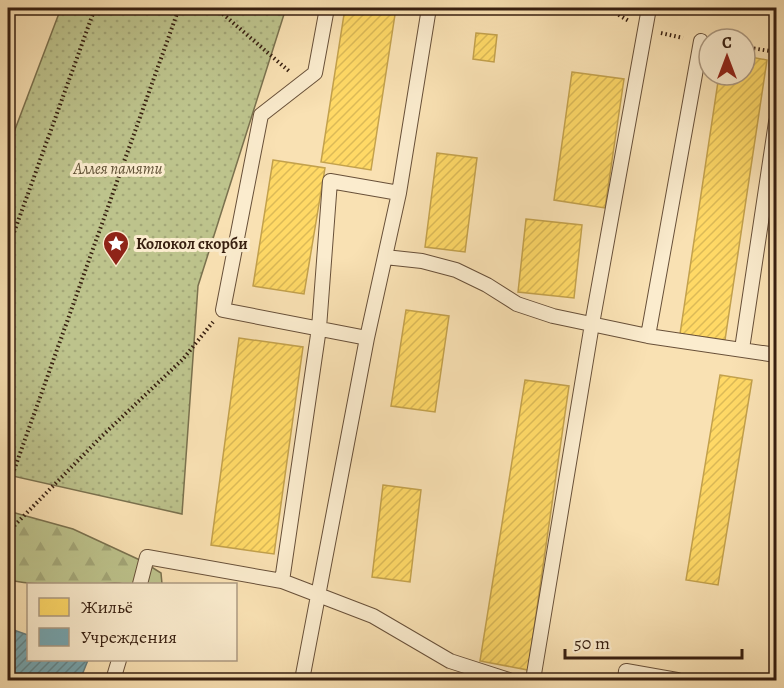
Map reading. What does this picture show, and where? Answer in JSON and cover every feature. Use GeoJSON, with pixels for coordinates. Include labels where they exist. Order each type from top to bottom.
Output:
{"type":"FeatureCollection","features":[{"type":"Feature","properties":{"kind":"lane"},"geometry":{"type":"LineString","coordinates":[[327,8],[315,74],[261,115],[223,310],[367,338]]}},
{"type":"Feature","properties":{"kind":"lane"},"geometry":{"type":"LineString","coordinates":[[302,681],[367,338],[399,193],[429,8]]}},
{"type":"Feature","properties":{"kind":"lane"},"geometry":{"type":"LineString","coordinates":[[533,681],[592,324],[650,8]]}},
{"type":"Feature","properties":{"kind":"lane"},"geometry":{"type":"LineString","coordinates":[[648,336],[697,63]]}},
{"type":"Feature","properties":{"kind":"lane"},"geometry":{"type":"LineString","coordinates":[[742,349],[777,122]]}},
{"type":"Feature","properties":{"kind":"lane"},"geometry":{"type":"LineString","coordinates":[[282,581],[319,328],[330,181],[399,193]]}},
{"type":"Feature","properties":{"kind":"lane"},"geometry":{"type":"LineString","coordinates":[[385,257],[422,261],[456,270],[487,285],[517,304],[553,316],[648,336],[777,355]]}},
{"type":"Feature","properties":{"kind":"lane"},"geometry":{"type":"LineString","coordinates":[[140,583],[147,557],[282,581],[373,616],[450,661],[509,681]]}},
{"type":"Feature","properties":{"kind":"lane"},"geometry":{"type":"LineString","coordinates":[[113,681],[119,661]]}},
{"type":"Feature","properties":{"kind":"lane"},"geometry":{"type":"LineString","coordinates":[[625,681],[627,671],[677,681]]}},
{"type":"Feature","properties":{"kind":"path"},"geometry":{"type":"LineString","coordinates":[[8,249],[9,240],[95,8]]}},
{"type":"Feature","properties":{"kind":"path"},"geometry":{"type":"LineString","coordinates":[[8,487],[179,8]]}},
{"type":"Feature","properties":{"kind":"path"},"geometry":{"type":"LineString","coordinates":[[216,8],[303,82]]}},
{"type":"Feature","properties":{"kind":"path"},"geometry":{"type":"LineString","coordinates":[[757,50],[777,52]]}},
{"type":"Feature","properties":{"kind":"path"},"geometry":{"type":"LineString","coordinates":[[8,532],[102,436],[183,359],[223,310]]}},
{"type":"Feature","properties":{"kind":"green space","name":"Аллея памяти"},"geometry":{"type":"Polygon","coordinates":[[[61,8],[286,8],[198,286],[182,514],[8,475],[8,148],[61,8]]]}},
{"type":"Feature","properties":{"kind":"green space"},"geometry":{"type":"Polygon","coordinates":[[[8,511],[73,529],[142,561],[161,573],[162,583],[28,583],[14,581],[8,568],[8,511]]]}},
{"type":"Feature","properties":{"kind":"building: Жильё"},"geometry":{"type":"Polygon","coordinates":[[[345,8],[396,8],[371,170],[321,162],[345,8]]]}},
{"type":"Feature","properties":{"kind":"building: Жильё"},"geometry":{"type":"Polygon","coordinates":[[[476,33],[497,35],[494,62],[473,59],[476,33]]]}},
{"type":"Feature","properties":{"kind":"building: Жильё"},"geometry":{"type":"Polygon","coordinates":[[[757,58],[767,60],[725,340],[680,334],[717,87],[757,87],[757,58]]]}},
{"type":"Feature","properties":{"kind":"building: Жильё"},"geometry":{"type":"Polygon","coordinates":[[[572,72],[624,79],[605,208],[554,200],[572,72]]]}},
{"type":"Feature","properties":{"kind":"building: Жильё"},"geometry":{"type":"Polygon","coordinates":[[[437,153],[477,158],[465,252],[425,247],[437,153]]]}},
{"type":"Feature","properties":{"kind":"building: Жильё"},"geometry":{"type":"Polygon","coordinates":[[[273,160],[325,168],[304,294],[253,286],[273,160]]]}},
{"type":"Feature","properties":{"kind":"building: Жильё"},"geometry":{"type":"Polygon","coordinates":[[[526,219],[582,225],[574,298],[518,292],[526,219]]]}},
{"type":"Feature","properties":{"kind":"building: Жильё"},"geometry":{"type":"Polygon","coordinates":[[[406,310],[449,316],[435,412],[391,406],[406,310]]]}},
{"type":"Feature","properties":{"kind":"building: Жильё"},"geometry":{"type":"Polygon","coordinates":[[[239,338],[303,347],[274,554],[211,545],[239,338]]]}},
{"type":"Feature","properties":{"kind":"building: Жильё"},"geometry":{"type":"Polygon","coordinates":[[[720,375],[752,380],[718,585],[686,580],[720,375]]]}},
{"type":"Feature","properties":{"kind":"building: Жильё"},"geometry":{"type":"Polygon","coordinates":[[[525,380],[569,386],[528,670],[480,661],[525,380]]]}},
{"type":"Feature","properties":{"kind":"building: Жильё"},"geometry":{"type":"Polygon","coordinates":[[[383,485],[421,490],[410,582],[372,577],[383,485]]]}},
{"type":"Feature","properties":{"kind":"building: Жильё"},"geometry":{"type":"Polygon","coordinates":[[[206,675],[239,680],[205,680],[206,675]]]}},
{"type":"Feature","properties":{"kind":"building: Учреждения"},"geometry":{"type":"Polygon","coordinates":[[[8,628],[27,635],[27,661],[88,661],[80,680],[8,680],[8,628]]]}},
{"type":"Feature","properties":{"kind":"place","name":"Колокол скорби"},"geometry":{"type":"Point","coordinates":[116,267]}}]}
